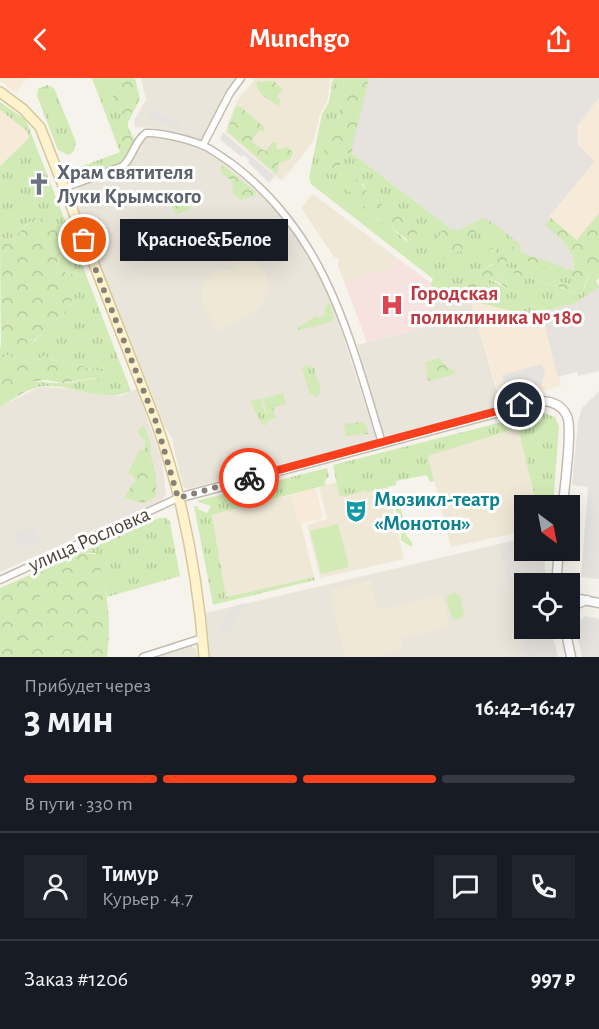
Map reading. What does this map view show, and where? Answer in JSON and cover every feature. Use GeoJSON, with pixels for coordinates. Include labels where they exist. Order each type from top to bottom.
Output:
{"type":"FeatureCollection","features":[{"type":"Feature","properties":{"kind":"main road"},"geometry":{"type":"LineString","coordinates":[[0,92],[33,118],[40,127],[156,422],[178,498],[196,587],[204,657]]}},
{"type":"Feature","properties":{"kind":"street"},"geometry":{"type":"LineString","coordinates":[[203,145],[230,93],[241,78]]}},
{"type":"Feature","properties":{"kind":"street"},"geometry":{"type":"LineString","coordinates":[[64,188],[123,166],[129,160],[141,137],[146,133],[203,145],[237,168],[271,199],[292,223],[317,262],[336,303],[382,443]]}},
{"type":"Feature","properties":{"kind":"street"},"geometry":{"type":"LineString","coordinates":[[178,498],[532,402],[552,402],[562,408],[568,418],[564,495]]}},
{"type":"Feature","properties":{"kind":"street","name":"улица Рословка"},"geometry":{"type":"LineString","coordinates":[[0,580],[178,498]]}},
{"type":"Feature","properties":{"kind":"street"},"geometry":{"type":"LineString","coordinates":[[580,599],[599,603]]}},
{"type":"Feature","properties":{"kind":"street"},"geometry":{"type":"LineString","coordinates":[[580,603],[588,600]]}},
{"type":"Feature","properties":{"kind":"street"},"geometry":{"type":"LineString","coordinates":[[143,657],[202,638]]}},
{"type":"Feature","properties":{"kind":"street"},"geometry":{"type":"LineString","coordinates":[[567,639],[571,657]]}},
{"type":"Feature","properties":{"kind":"shaded area"},"geometry":{"type":"Polygon","coordinates":[[[0,78],[27,78],[16,93],[0,81],[0,78]]]}},
{"type":"Feature","properties":{"kind":"shaded area"},"geometry":{"type":"Polygon","coordinates":[[[141,78],[238,78],[224,97],[201,140],[154,128],[135,127],[134,120],[146,100],[141,78]]]}},
{"type":"Feature","properties":{"kind":"shaded area"},"geometry":{"type":"Polygon","coordinates":[[[252,78],[331,78],[327,102],[320,114],[313,142],[282,181],[225,132],[237,100],[254,81],[252,78]]]}},
{"type":"Feature","properties":{"kind":"shaded area"},"geometry":{"type":"Polygon","coordinates":[[[359,78],[599,78],[599,98],[577,126],[578,145],[595,161],[546,224],[566,242],[573,257],[574,272],[451,229],[342,145],[359,78]]]}},
{"type":"Feature","properties":{"kind":"shaded area"},"geometry":{"type":"Polygon","coordinates":[[[599,98],[599,213],[577,240],[550,217],[595,161],[578,145],[577,125],[599,98]]]}},
{"type":"Feature","properties":{"kind":"shaded area"},"geometry":{"type":"Polygon","coordinates":[[[149,108],[180,124],[180,131],[147,117],[149,108]]]}},
{"type":"Feature","properties":{"kind":"shaded area"},"geometry":{"type":"Polygon","coordinates":[[[0,110],[26,130],[29,138],[0,166],[0,110]]]}},
{"type":"Feature","properties":{"kind":"shaded area"},"geometry":{"type":"Polygon","coordinates":[[[223,132],[275,176],[269,183],[244,155],[242,157],[220,140],[223,132]]]}},
{"type":"Feature","properties":{"kind":"shaded area"},"geometry":{"type":"Polygon","coordinates":[[[149,137],[179,142],[206,151],[240,176],[286,219],[312,258],[333,305],[375,435],[374,440],[188,489],[183,487],[172,439],[165,427],[74,199],[75,192],[82,184],[125,169],[143,139],[149,137]]]}},
{"type":"Feature","properties":{"kind":"shaded area"},"geometry":{"type":"Polygon","coordinates":[[[313,194],[397,258],[392,266],[345,284],[338,266],[339,259],[334,257],[301,208],[313,194]]]}},
{"type":"Feature","properties":{"kind":"shaded area"},"geometry":{"type":"Polygon","coordinates":[[[239,257],[253,262],[265,272],[269,285],[264,302],[255,311],[218,332],[201,301],[204,283],[220,269],[234,271],[239,257]]]}},
{"type":"Feature","properties":{"kind":"shaded area","name":"Городская поликлиника № 180"},"geometry":{"type":"Polygon","coordinates":[[[397,258],[431,283],[435,298],[428,311],[422,314],[425,327],[367,342],[345,284],[392,266],[397,258]]]}},
{"type":"Feature","properties":{"kind":"shaded area"},"geometry":{"type":"Polygon","coordinates":[[[431,283],[469,294],[501,406],[386,436],[382,432],[357,345],[425,327],[421,314],[435,298],[431,283]]]}},
{"type":"Feature","properties":{"kind":"shaded area"},"geometry":{"type":"Polygon","coordinates":[[[599,287],[599,371],[578,376],[577,372],[558,377],[541,311],[575,303],[599,287]]]}},
{"type":"Feature","properties":{"kind":"shaded area"},"geometry":{"type":"Polygon","coordinates":[[[471,301],[528,315],[541,311],[561,386],[501,402],[471,301]]]}},
{"type":"Feature","properties":{"kind":"shaded area"},"geometry":{"type":"Polygon","coordinates":[[[542,364],[545,375],[540,387],[507,396],[502,375],[542,364]]]}},
{"type":"Feature","properties":{"kind":"shaded area"},"geometry":{"type":"Polygon","coordinates":[[[47,387],[121,396],[137,389],[162,461],[166,493],[162,500],[156,503],[0,572],[0,407],[37,388],[47,387]]]}},
{"type":"Feature","properties":{"kind":"shaded area"},"geometry":{"type":"Polygon","coordinates":[[[599,391],[599,579],[581,577],[588,487],[572,485],[578,421],[582,408],[599,391]]]}},
{"type":"Feature","properties":{"kind":"shaded area"},"geometry":{"type":"Polygon","coordinates":[[[519,428],[535,495],[514,495],[514,533],[451,547],[428,456],[519,428]]]}},
{"type":"Feature","properties":{"kind":"shaded area"},"geometry":{"type":"Polygon","coordinates":[[[384,469],[404,559],[320,578],[307,525],[327,519],[319,487],[384,469]]]}},
{"type":"Feature","properties":{"kind":"shaded area"},"geometry":{"type":"Polygon","coordinates":[[[316,488],[323,518],[299,524],[291,495],[316,488]]]}},
{"type":"Feature","properties":{"kind":"shaded area"},"geometry":{"type":"Polygon","coordinates":[[[291,495],[314,577],[226,597],[212,515],[291,495]]]}},
{"type":"Feature","properties":{"kind":"shaded area"},"geometry":{"type":"Polygon","coordinates":[[[34,526],[40,541],[20,548],[14,533],[34,526]]]}},
{"type":"Feature","properties":{"kind":"shaded area"},"geometry":{"type":"Polygon","coordinates":[[[514,541],[514,561],[545,561],[545,573],[514,573],[514,609],[499,544],[514,541]]]}},
{"type":"Feature","properties":{"kind":"shaded area"},"geometry":{"type":"Polygon","coordinates":[[[499,544],[514,609],[514,639],[521,639],[525,657],[210,657],[206,613],[499,544]]]}},
{"type":"Feature","properties":{"kind":"shaded area"},"geometry":{"type":"Polygon","coordinates":[[[371,580],[378,610],[442,595],[449,627],[401,638],[403,650],[373,657],[345,657],[330,590],[371,580]]]}},
{"type":"Feature","properties":{"kind":"shaded area"},"geometry":{"type":"Polygon","coordinates":[[[246,603],[227,635],[218,630],[231,607],[246,603]]]}},
{"type":"Feature","properties":{"kind":"shaded area"},"geometry":{"type":"Polygon","coordinates":[[[585,616],[599,619],[599,657],[582,657],[578,639],[580,639],[580,620],[585,616]]]}},
{"type":"Feature","properties":{"kind":"shaded area"},"geometry":{"type":"Polygon","coordinates":[[[521,639],[554,639],[558,657],[525,657],[521,639]]]}},
{"type":"Feature","properties":{"kind":"shaded area"},"geometry":{"type":"Polygon","coordinates":[[[187,645],[196,649],[197,657],[150,657],[187,645]]]}},
{"type":"Feature","properties":{"kind":"green space"},"geometry":{"type":"Polygon","coordinates":[[[92,78],[100,78],[113,90],[112,102],[119,113],[125,113],[139,96],[133,78],[135,78],[140,99],[128,122],[128,128],[135,141],[119,164],[101,171],[99,167],[82,174],[84,177],[73,181],[67,176],[72,170],[120,152],[92,78]]]}},
{"type":"Feature","properties":{"kind":"green space"},"geometry":{"type":"Polygon","coordinates":[[[100,78],[133,78],[139,96],[132,112],[127,115],[117,112],[112,102],[113,90],[100,78]]]}},
{"type":"Feature","properties":{"kind":"green space"},"geometry":{"type":"Polygon","coordinates":[[[333,78],[344,78],[330,174],[340,166],[342,153],[352,153],[451,229],[459,230],[483,218],[496,225],[521,245],[520,252],[579,281],[575,286],[507,267],[504,265],[510,258],[498,256],[493,246],[494,263],[475,278],[485,293],[486,284],[490,279],[505,288],[508,283],[497,275],[505,270],[580,294],[591,273],[599,273],[599,278],[596,280],[599,287],[575,303],[528,315],[471,301],[458,300],[443,304],[441,297],[435,298],[431,283],[433,279],[311,184],[309,178],[322,114],[329,102],[333,78]],[[363,183],[353,194],[359,203],[373,212],[379,221],[390,226],[407,242],[412,222],[384,207],[367,194],[363,183]],[[480,221],[459,231],[444,228],[459,251],[473,248],[468,237],[480,221]]]}},
{"type":"Feature","properties":{"kind":"green space"},"geometry":{"type":"Polygon","coordinates":[[[344,78],[369,78],[352,153],[342,153],[340,166],[330,175],[324,160],[325,133],[337,126],[344,78]]]}},
{"type":"Feature","properties":{"kind":"green space"},"geometry":{"type":"Polygon","coordinates":[[[274,81],[283,90],[277,96],[281,101],[278,106],[261,94],[256,84],[257,82],[274,81]]]}},
{"type":"Feature","properties":{"kind":"green space"},"geometry":{"type":"Polygon","coordinates":[[[47,85],[54,88],[76,142],[74,151],[69,155],[58,150],[37,96],[38,89],[47,85]]]}},
{"type":"Feature","properties":{"kind":"green space"},"geometry":{"type":"Polygon","coordinates":[[[0,102],[26,120],[131,391],[120,395],[108,395],[62,387],[38,387],[0,407],[0,404],[26,391],[28,382],[64,383],[88,379],[99,380],[107,372],[61,363],[43,356],[32,364],[14,356],[0,354],[0,346],[1,348],[14,344],[31,344],[35,341],[42,332],[60,318],[70,305],[76,289],[69,273],[58,270],[56,266],[63,252],[64,241],[42,219],[26,224],[12,238],[0,238],[0,166],[29,138],[26,130],[0,110],[0,102]]]}},
{"type":"Feature","properties":{"kind":"green space"},"geometry":{"type":"Polygon","coordinates":[[[236,106],[241,107],[264,127],[265,131],[259,130],[251,141],[265,151],[273,142],[277,143],[278,150],[287,147],[293,152],[290,159],[278,164],[276,174],[227,131],[236,106]]]}},
{"type":"Feature","properties":{"kind":"green space"},"geometry":{"type":"Polygon","coordinates":[[[123,129],[131,136],[132,145],[127,154],[119,160],[121,137],[124,132],[123,129]]]}},
{"type":"Feature","properties":{"kind":"green space"},"geometry":{"type":"Polygon","coordinates":[[[223,165],[256,192],[254,196],[240,200],[233,193],[232,181],[220,170],[223,165]]]}},
{"type":"Feature","properties":{"kind":"green space"},"geometry":{"type":"Polygon","coordinates":[[[357,180],[380,203],[412,222],[417,233],[412,244],[390,226],[379,221],[373,212],[359,203],[353,194],[341,187],[357,180]]]}},
{"type":"Feature","properties":{"kind":"green space"},"geometry":{"type":"Polygon","coordinates":[[[171,191],[187,200],[191,209],[178,214],[174,211],[167,198],[171,191]]]}},
{"type":"Feature","properties":{"kind":"green space"},"geometry":{"type":"Polygon","coordinates":[[[599,213],[599,273],[591,273],[581,294],[505,270],[497,275],[509,284],[506,288],[490,279],[486,284],[492,292],[490,297],[479,286],[473,292],[462,293],[461,285],[467,279],[475,278],[494,264],[487,261],[486,252],[494,246],[498,256],[506,248],[514,247],[510,258],[504,265],[507,267],[575,286],[579,281],[522,259],[520,252],[574,271],[574,263],[569,250],[561,239],[545,225],[551,218],[577,240],[599,213]]]}},
{"type":"Feature","properties":{"kind":"green space"},"geometry":{"type":"Polygon","coordinates":[[[48,215],[58,224],[64,239],[63,251],[56,266],[58,270],[74,275],[78,285],[70,305],[60,318],[31,344],[15,344],[10,349],[1,348],[0,238],[10,239],[33,218],[42,219],[48,215]]]}},
{"type":"Feature","properties":{"kind":"green space"},"geometry":{"type":"Polygon","coordinates":[[[480,221],[482,226],[469,237],[473,248],[470,253],[459,251],[444,259],[435,244],[444,227],[459,230],[480,221]]]}},
{"type":"Feature","properties":{"kind":"green space"},"geometry":{"type":"Polygon","coordinates":[[[329,302],[334,316],[328,314],[335,318],[331,322],[297,331],[315,316],[319,318],[324,316],[329,302]]]}},
{"type":"Feature","properties":{"kind":"green space"},"geometry":{"type":"Polygon","coordinates":[[[0,354],[14,356],[32,364],[43,356],[61,363],[108,372],[99,380],[93,378],[63,383],[46,380],[29,382],[27,391],[0,404],[0,354]]]}},
{"type":"Feature","properties":{"kind":"green space"},"geometry":{"type":"Polygon","coordinates":[[[439,358],[455,374],[428,381],[425,362],[439,358]]]}},
{"type":"Feature","properties":{"kind":"green space"},"geometry":{"type":"Polygon","coordinates":[[[309,365],[314,368],[321,390],[317,397],[309,393],[302,367],[309,365]]]}},
{"type":"Feature","properties":{"kind":"green space"},"geometry":{"type":"Polygon","coordinates":[[[283,393],[286,404],[274,407],[274,410],[267,413],[263,399],[283,393]]]}},
{"type":"Feature","properties":{"kind":"green space"},"geometry":{"type":"Polygon","coordinates":[[[261,398],[265,413],[274,411],[276,418],[268,420],[266,426],[258,418],[251,401],[261,398]]]}},
{"type":"Feature","properties":{"kind":"green space"},"geometry":{"type":"Polygon","coordinates":[[[541,412],[555,417],[559,427],[554,495],[535,495],[518,428],[428,456],[434,481],[430,482],[427,475],[396,481],[396,485],[367,492],[366,490],[344,497],[339,495],[333,465],[541,412]]]}},
{"type":"Feature","properties":{"kind":"green space"},"geometry":{"type":"Polygon","coordinates":[[[363,422],[367,426],[368,434],[346,436],[344,424],[363,422]]]}},
{"type":"Feature","properties":{"kind":"green space"},"geometry":{"type":"Polygon","coordinates":[[[142,426],[145,427],[151,447],[150,453],[156,476],[156,497],[143,503],[124,498],[136,481],[133,475],[128,475],[130,469],[137,453],[145,449],[145,440],[138,431],[142,426]]]}},
{"type":"Feature","properties":{"kind":"green space"},"geometry":{"type":"Polygon","coordinates":[[[327,468],[329,476],[325,481],[326,485],[212,515],[226,597],[314,577],[315,580],[213,605],[194,506],[207,513],[211,506],[196,501],[327,468]]]}},
{"type":"Feature","properties":{"kind":"green space"},"geometry":{"type":"Polygon","coordinates":[[[399,498],[406,535],[413,544],[411,547],[401,540],[401,530],[393,499],[399,498]]]}},
{"type":"Feature","properties":{"kind":"green space"},"geometry":{"type":"Polygon","coordinates":[[[159,518],[167,518],[170,522],[180,576],[107,597],[96,553],[79,553],[159,518]]]}},
{"type":"Feature","properties":{"kind":"green space"},"geometry":{"type":"Polygon","coordinates":[[[338,524],[349,567],[321,574],[310,531],[338,524]]]}},
{"type":"Feature","properties":{"kind":"green space"},"geometry":{"type":"Polygon","coordinates":[[[79,553],[97,554],[108,605],[107,657],[0,657],[0,588],[79,553]]]}},
{"type":"Feature","properties":{"kind":"green space"},"geometry":{"type":"Polygon","coordinates":[[[55,587],[63,600],[37,616],[29,603],[55,587]]]}},
{"type":"Feature","properties":{"kind":"green space"},"geometry":{"type":"Polygon","coordinates":[[[455,593],[460,596],[464,614],[462,618],[456,620],[452,618],[446,598],[455,593]]]}},
{"type":"Feature","properties":{"kind":"green space"},"geometry":{"type":"Polygon","coordinates":[[[59,619],[72,641],[61,648],[47,626],[59,619]]]}},
{"type":"Feature","properties":{"kind":"way so far"},"geometry":{"type":"LineString","coordinates":[[84,240],[164,443],[178,498],[249,478]]}},
{"type":"Feature","properties":{"kind":"place","name":"Храм святителя Луки Крымского"},"geometry":{"type":"Point","coordinates":[39,184]}},
{"type":"Feature","properties":{"kind":"place","name":"Красное&Белое"},"geometry":{"type":"Point","coordinates":[84,240]}},
{"type":"Feature","properties":{"kind":"place","name":"Городская поликлиника № 180"},"geometry":{"type":"Point","coordinates":[392,305]}},
{"type":"Feature","properties":{"kind":"place","name":"Мюзикл-театр «Монотон»"},"geometry":{"type":"Point","coordinates":[356,511]}},
{"type":"Feature","properties":{"kind":"route"},"geometry":{"type":"LineString","coordinates":[[249,478],[520,405]]}}]}
